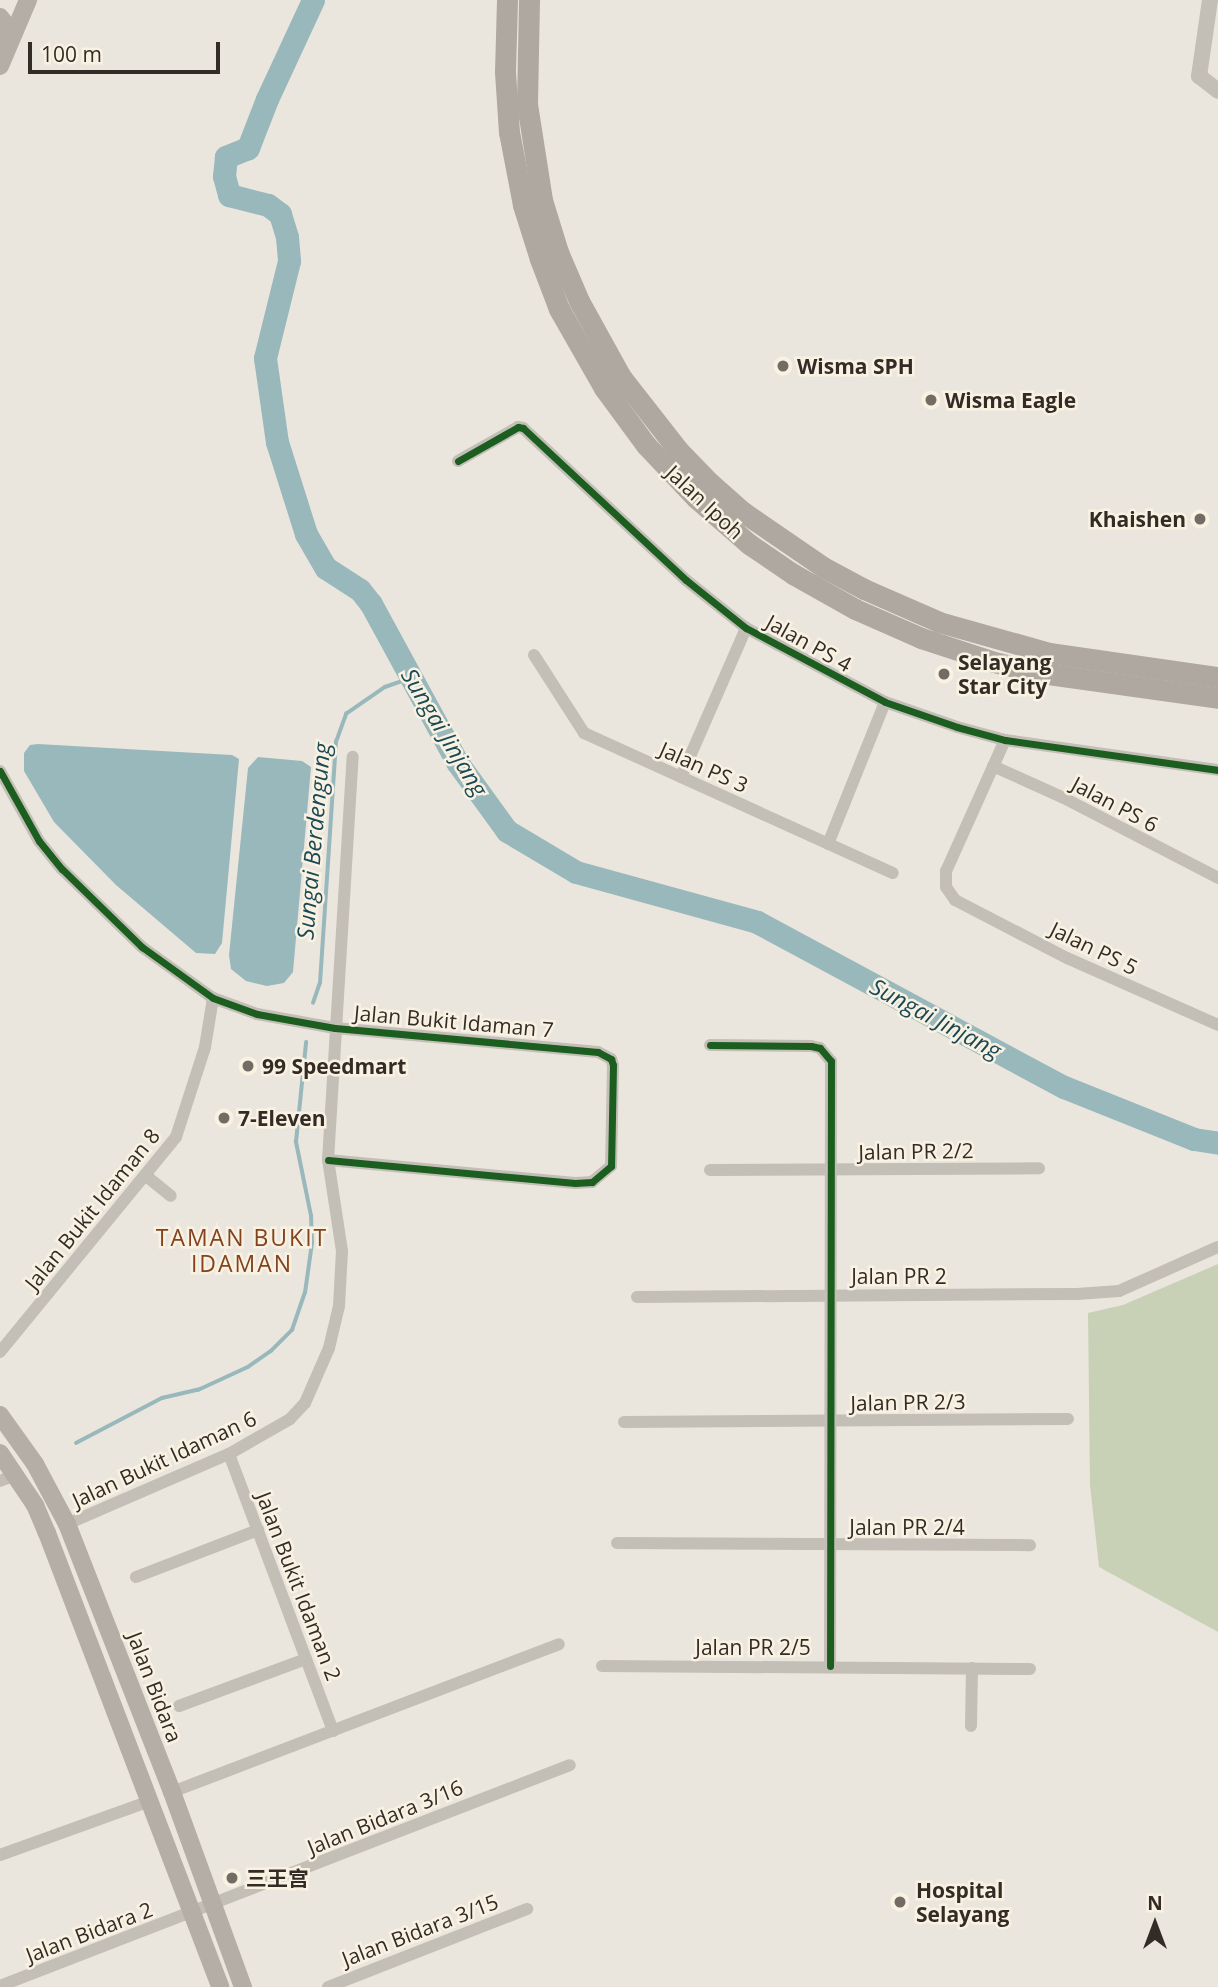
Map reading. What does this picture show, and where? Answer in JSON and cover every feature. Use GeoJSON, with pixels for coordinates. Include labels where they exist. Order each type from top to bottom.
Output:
{"type":"FeatureCollection","features":[{"type":"Feature","properties":{"kind":"highway","name":"Jalan Ipoh"},"geometry":{"type":"LineString","coordinates":[[507,0],[505,72],[509,132],[523,205],[559,309],[616,406],[655,455],[696,498],[749,544],[793,573],[855,608],[921,638],[994,662],[1041,673],[1218,698]]}},
{"type":"Feature","properties":{"kind":"highway","name":"Jalan Ipoh"},"geometry":{"type":"LineString","coordinates":[[529,0],[527,104],[542,200],[558,252],[579,301],[621,377],[678,450],[709,483],[784,543],[823,567],[864,589],[939,622],[1049,653],[1218,677]]}},
{"type":"Feature","properties":{"kind":"main road"},"geometry":{"type":"LineString","coordinates":[[0,66],[28,0]]}},
{"type":"Feature","properties":{"kind":"main road"},"geometry":{"type":"LineString","coordinates":[[0,17],[7,26],[0,56]]}},
{"type":"Feature","properties":{"kind":"main road","name":"Jalan Bidara"},"geometry":{"type":"LineString","coordinates":[[0,1415],[35,1465],[67,1524],[172,1793],[243,1987]]}},
{"type":"Feature","properties":{"kind":"main road"},"geometry":{"type":"LineString","coordinates":[[0,1453],[8,1478],[47,1533],[220,1987]]}},
{"type":"Feature","properties":{"kind":"street"},"geometry":{"type":"LineString","coordinates":[[1210,0],[1199,76],[1218,91]]}},
{"type":"Feature","properties":{"kind":"street","name":"Jalan PS 4"},"geometry":{"type":"LineString","coordinates":[[458,461],[518,427],[523,428],[686,580],[746,628],[885,702],[957,727],[1006,740],[1218,771]]}},
{"type":"Feature","properties":{"kind":"street"},"geometry":{"type":"LineString","coordinates":[[681,777],[746,628]]}},
{"type":"Feature","properties":{"kind":"street","name":"Jalan PS 3"},"geometry":{"type":"LineString","coordinates":[[534,655],[584,733],[893,873]]}},
{"type":"Feature","properties":{"kind":"street"},"geometry":{"type":"LineString","coordinates":[[1118,684],[1172,701],[1218,707]]}},
{"type":"Feature","properties":{"kind":"street"},"geometry":{"type":"LineString","coordinates":[[828,844],[885,702]]}},
{"type":"Feature","properties":{"kind":"street"},"geometry":{"type":"LineString","coordinates":[[993,766],[1006,740]]}},
{"type":"Feature","properties":{"kind":"street","name":"Jalan Bukit Idaman 6"},"geometry":{"type":"LineString","coordinates":[[67,1524],[229,1454],[290,1419],[305,1402],[329,1348],[339,1306],[342,1251],[328,1160],[353,757]]}},
{"type":"Feature","properties":{"kind":"street","name":"Jalan PS 6"},"geometry":{"type":"LineString","coordinates":[[993,766],[1062,797],[1218,878]]}},
{"type":"Feature","properties":{"kind":"street","name":"Jalan PS 5"},"geometry":{"type":"LineString","coordinates":[[993,766],[946,871],[946,887],[955,900],[1067,958],[1218,1025]]}},
{"type":"Feature","properties":{"kind":"street","name":"Jalan Bukit Idaman 7"},"geometry":{"type":"LineString","coordinates":[[0,771],[39,841],[62,869],[142,947],[213,998],[257,1014],[335,1028],[605,1055],[611,1059],[615,1072],[611,1166],[599,1179],[575,1183],[328,1160]]}},
{"type":"Feature","properties":{"kind":"street","name":"Jalan Bukit Idaman 8"},"geometry":{"type":"LineString","coordinates":[[0,1352],[176,1137],[205,1047],[213,998]]}},
{"type":"Feature","properties":{"kind":"street"},"geometry":{"type":"LineString","coordinates":[[710,1045],[811,1046],[820,1048],[831,1061],[830,1666]]}},
{"type":"Feature","properties":{"kind":"street","name":"Jalan PR 2/2"},"geometry":{"type":"LineString","coordinates":[[710,1170],[1039,1168]]}},
{"type":"Feature","properties":{"kind":"street"},"geometry":{"type":"LineString","coordinates":[[145,1175],[171,1196]]}},
{"type":"Feature","properties":{"kind":"street","name":"Jalan PR 2"},"geometry":{"type":"LineString","coordinates":[[637,1297],[1077,1294],[1119,1291],[1218,1247]]}},
{"type":"Feature","properties":{"kind":"street","name":"Jalan PR 2/3"},"geometry":{"type":"LineString","coordinates":[[624,1422],[1068,1419]]}},
{"type":"Feature","properties":{"kind":"street","name":"Jalan Bukit Idaman 2"},"geometry":{"type":"LineString","coordinates":[[229,1454],[333,1731]]}},
{"type":"Feature","properties":{"kind":"street"},"geometry":{"type":"LineString","coordinates":[[136,1577],[258,1530]]}},
{"type":"Feature","properties":{"kind":"street","name":"Jalan PR 2/4"},"geometry":{"type":"LineString","coordinates":[[617,1544],[1030,1545]]}},
{"type":"Feature","properties":{"kind":"street"},"geometry":{"type":"LineString","coordinates":[[172,1793],[559,1644]]}},
{"type":"Feature","properties":{"kind":"street"},"geometry":{"type":"LineString","coordinates":[[179,1706],[306,1659]]}},
{"type":"Feature","properties":{"kind":"street","name":"Jalan PR 2/5"},"geometry":{"type":"LineString","coordinates":[[602,1665],[1030,1668]]}},
{"type":"Feature","properties":{"kind":"street"},"geometry":{"type":"LineString","coordinates":[[971,1727],[972,1668]]}},
{"type":"Feature","properties":{"kind":"street","name":"Jalan Bidara 3/16"},"geometry":{"type":"LineString","coordinates":[[192,1913],[570,1765]]}},
{"type":"Feature","properties":{"kind":"street"},"geometry":{"type":"LineString","coordinates":[[0,1855],[150,1801]]}},
{"type":"Feature","properties":{"kind":"street","name":"Jalan Bidara 3/15"},"geometry":{"type":"LineString","coordinates":[[328,1987],[527,1909]]}},
{"type":"Feature","properties":{"kind":"street","name":"Jalan Bidara 2"},"geometry":{"type":"LineString","coordinates":[[0,1986],[192,1913]]}},
{"type":"Feature","properties":{"kind":"green space"},"geometry":{"type":"Polygon","coordinates":[[[1218,1264],[1218,1632],[1099,1567],[1090,1485],[1088,1313],[1123,1305],[1218,1264]]]}},
{"type":"Feature","properties":{"kind":"water"},"geometry":{"type":"Polygon","coordinates":[[[30,745],[232,755],[239,759],[222,943],[215,954],[196,953],[116,885],[54,822],[24,771],[24,753],[30,745]]]}},
{"type":"Feature","properties":{"kind":"water"},"geometry":{"type":"Polygon","coordinates":[[[258,757],[302,761],[311,767],[293,972],[284,983],[267,986],[246,981],[231,969],[229,955],[248,768],[258,757]]]}},
{"type":"Feature","properties":{"kind":"waterway","name":"Sungai Jinjang"},"geometry":{"type":"LineString","coordinates":[[313,0],[267,99],[248,148],[226,157],[224,176],[229,195],[268,205],[280,214],[287,237],[289,261],[265,358],[277,442],[306,534],[326,568],[360,590],[371,604],[457,762],[507,831],[576,872],[757,922],[1064,1087],[1194,1139],[1218,1143]]}},
{"type":"Feature","properties":{"kind":"waterway","name":"Sungai Berdengung"},"geometry":{"type":"LineString","coordinates":[[313,1003],[320,983],[336,742],[346,714],[385,687],[411,678]]}},
{"type":"Feature","properties":{"kind":"waterway","name":"Sungai Berdengung"},"geometry":{"type":"LineString","coordinates":[[76,1443],[162,1398],[198,1390],[248,1367],[271,1351],[292,1330],[305,1293],[312,1243],[311,1216],[296,1142],[306,1043]]}},
{"type":"Feature","properties":{"kind":"cycle path"},"geometry":{"type":"LineString","coordinates":[[458,461],[518,427],[523,428],[686,580],[746,628],[885,702],[1005,740],[1218,770]]}},
{"type":"Feature","properties":{"kind":"cycle path"},"geometry":{"type":"LineString","coordinates":[[0,771],[39,841],[62,869],[142,947],[213,998],[257,1014],[335,1028],[598,1052],[611,1059],[611,1166],[592,1182],[575,1183],[328,1160]]}},
{"type":"Feature","properties":{"kind":"cycle path"},"geometry":{"type":"LineString","coordinates":[[710,1045],[811,1046],[820,1048],[831,1061],[830,1666]]}},
{"type":"Feature","properties":{"kind":"place","name":"Wisma SPH"},"geometry":{"type":"Point","coordinates":[783,366]}},
{"type":"Feature","properties":{"kind":"place","name":"Wisma Eagle"},"geometry":{"type":"Point","coordinates":[931,400]}},
{"type":"Feature","properties":{"kind":"place","name":"Khaishen"},"geometry":{"type":"Point","coordinates":[1200,519]}},
{"type":"Feature","properties":{"kind":"place","name":"Selayang Star City"},"geometry":{"type":"Point","coordinates":[944,674]}},
{"type":"Feature","properties":{"kind":"place","name":"99 Speedmart"},"geometry":{"type":"Point","coordinates":[248,1066]}},
{"type":"Feature","properties":{"kind":"place","name":"7-Eleven"},"geometry":{"type":"Point","coordinates":[224,1118]}},
{"type":"Feature","properties":{"kind":"place","name":"三王宫"},"geometry":{"type":"Point","coordinates":[232,1878]}},
{"type":"Feature","properties":{"kind":"place","name":"Hospital Selayang"},"geometry":{"type":"Point","coordinates":[900,1902]}},
{"type":"Feature","properties":{"kind":"district","name":"TAMAN BUKIT IDAMAN"},"geometry":{"type":"Point","coordinates":[242,1250]}}]}
